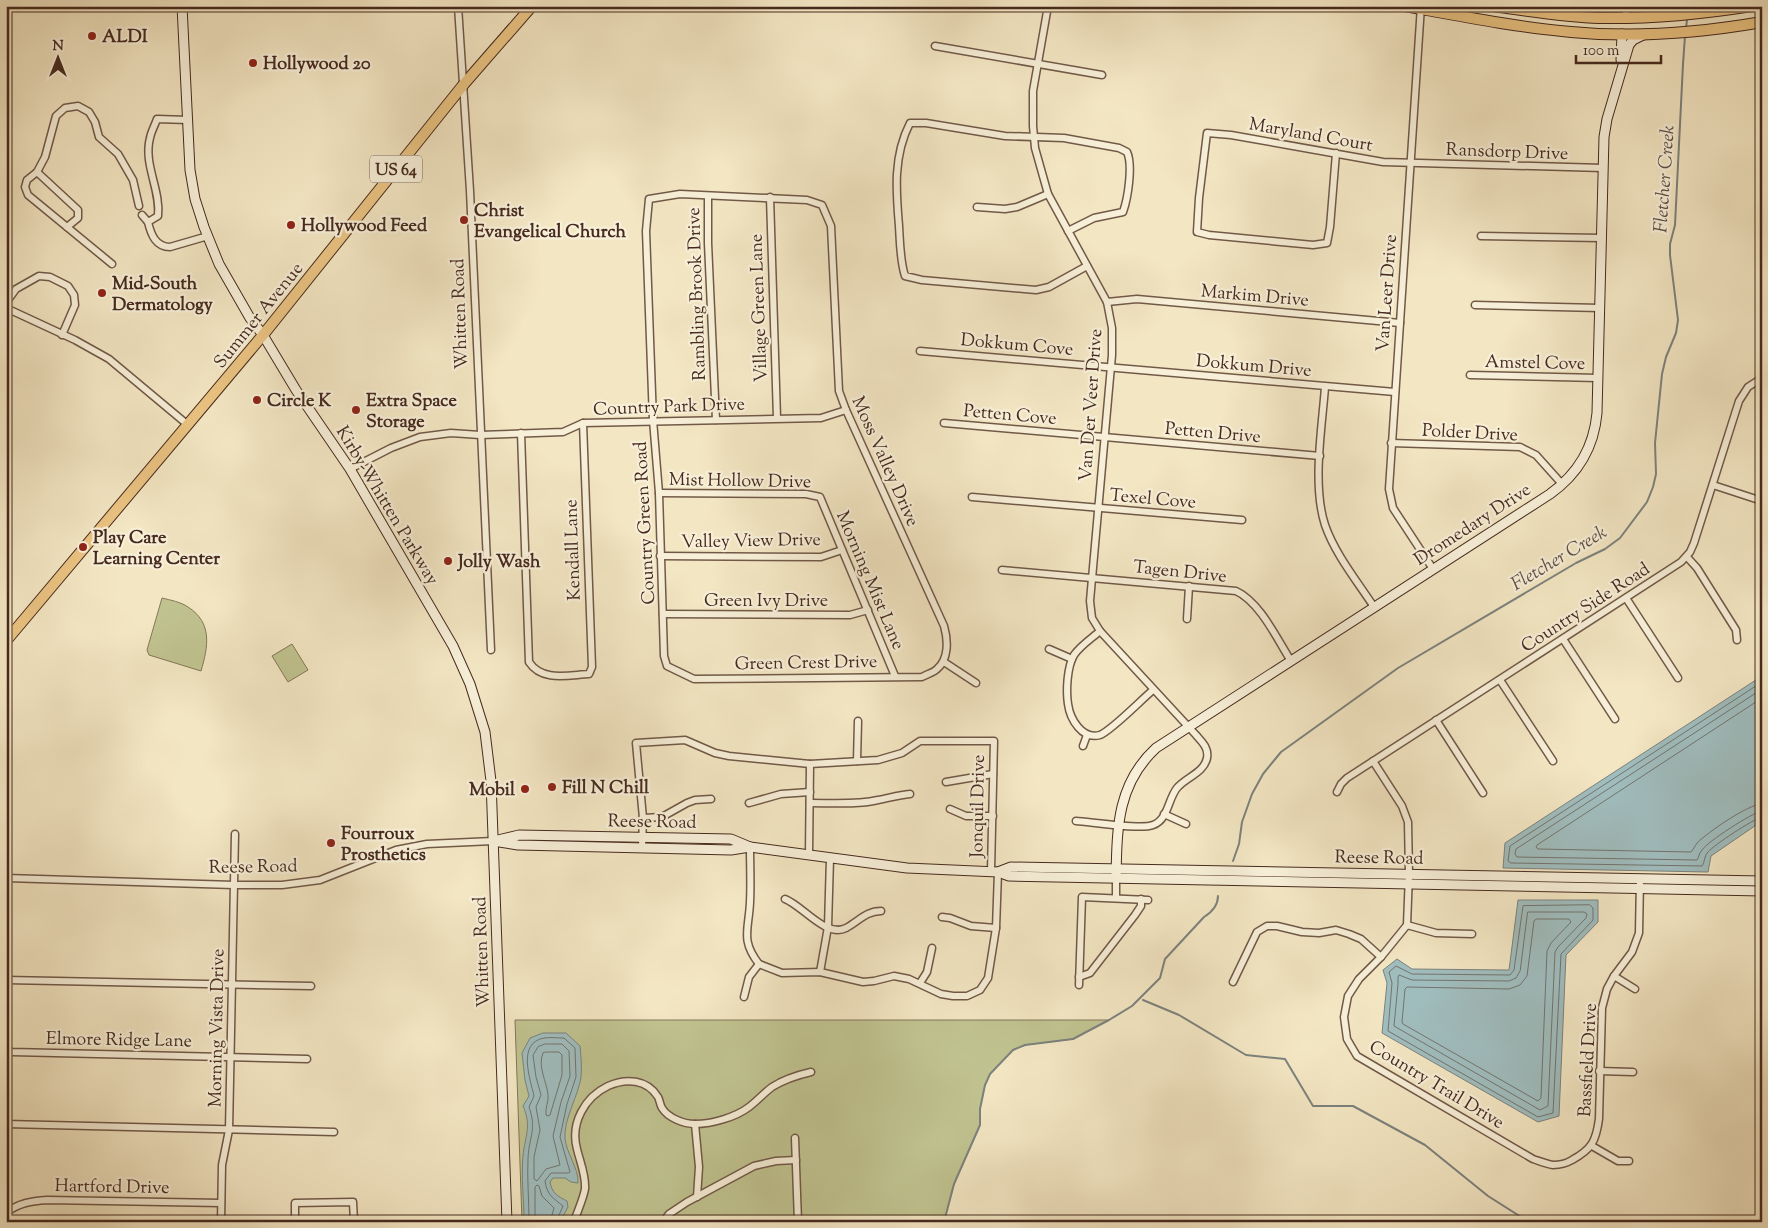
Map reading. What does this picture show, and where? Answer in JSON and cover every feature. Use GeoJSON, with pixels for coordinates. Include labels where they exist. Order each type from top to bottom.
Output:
{"type":"FeatureCollection","features":[{"type":"Feature","properties":{"kind":"main road","name":"Kirby-Whitten Parkway"},"geometry":{"type":"LineString","coordinates":[[182,6],[190,170],[195,199],[219,264],[250,318],[263,335],[296,390],[350,468],[453,646],[470,684]]}},
{"type":"Feature","properties":{"kind":"main road","name":"Summer Avenue"},"geometry":{"type":"LineString","coordinates":[[6,641],[263,335],[464,84],[532,6]]}},
{"type":"Feature","properties":{"kind":"main road"},"geometry":{"type":"LineString","coordinates":[[1405,6],[1517,26],[1578,33],[1665,34],[1762,22]]}},
{"type":"Feature","properties":{"kind":"main road"},"geometry":{"type":"LineString","coordinates":[[1493,6],[1570,16],[1626,18],[1710,12],[1752,6]]}},
{"type":"Feature","properties":{"kind":"main road"},"geometry":{"type":"LineString","coordinates":[[1622,34],[1633,24],[1650,24],[1666,16]]}},
{"type":"Feature","properties":{"kind":"main road"},"geometry":{"type":"LineString","coordinates":[[1578,33],[1587,29],[1621,28],[1625,24],[1626,18]]}},
{"type":"Feature","properties":{"kind":"main road","name":"Dromedary Drive"},"geometry":{"type":"LineString","coordinates":[[1622,34],[1621,59],[1623,67]]}},
{"type":"Feature","properties":{"kind":"main road","name":"Dromedary Drive"},"geometry":{"type":"LineString","coordinates":[[1116,873],[1119,825],[1125,794],[1139,766],[1156,748],[1562,484],[1577,469],[1592,440],[1597,418],[1603,168],[1606,124],[1630,44],[1633,40],[1646,34]]}},
{"type":"Feature","properties":{"kind":"main road","name":"Whitten Road"},"geometry":{"type":"LineString","coordinates":[[470,684],[485,732],[491,781],[508,1222]]}},
{"type":"Feature","properties":{"kind":"main road","name":"Reese Road"},"geometry":{"type":"LineString","coordinates":[[493,842],[519,835],[731,839],[750,847],[830,858],[907,868],[994,872],[1009,876],[1116,873],[1409,874],[1762,881]]}},
{"type":"Feature","properties":{"kind":"main road","name":"Reese Road"},"geometry":{"type":"LineString","coordinates":[[493,842],[518,845],[731,850],[750,847]]}},
{"type":"Feature","properties":{"kind":"main road","name":"Reese Road"},"geometry":{"type":"LineString","coordinates":[[1116,873],[1409,884],[1762,891]]}},
{"type":"Feature","properties":{"kind":"street","name":"Whitten Road"},"geometry":{"type":"LineString","coordinates":[[458,6],[471,209],[491,650]]}},
{"type":"Feature","properties":{"kind":"street","name":"Van Der Veer Drive"},"geometry":{"type":"LineString","coordinates":[[1048,6],[1033,99],[1034,137],[1040,168],[1048,194],[1108,302],[1112,328],[1090,612],[1094,624],[1100,631],[1187,728],[1211,751],[1203,767],[1178,787],[1169,800],[1164,814]]}},
{"type":"Feature","properties":{"kind":"street"},"geometry":{"type":"LineString","coordinates":[[1626,6],[1626,18]]}},
{"type":"Feature","properties":{"kind":"street","name":"Van Leer Drive"},"geometry":{"type":"LineString","coordinates":[[1420,8],[1389,484],[1393,508],[1433,569]]}},
{"type":"Feature","properties":{"kind":"street"},"geometry":{"type":"LineString","coordinates":[[935,46],[1102,74]]}},
{"type":"Feature","properties":{"kind":"street"},"geometry":{"type":"LineString","coordinates":[[112,264],[28,195],[25,187],[27,180],[37,172],[45,157],[56,116],[66,108],[78,106],[89,112],[95,122],[99,138],[118,154],[133,180],[139,206]]}},
{"type":"Feature","properties":{"kind":"street"},"geometry":{"type":"LineString","coordinates":[[148,222],[158,216],[159,206],[149,157],[149,138],[157,119],[188,120]]}},
{"type":"Feature","properties":{"kind":"street"},"geometry":{"type":"LineString","coordinates":[[1068,231],[1094,218],[1124,212],[1130,168],[1127,152],[1119,148],[1070,139],[1005,136],[926,123],[910,123],[904,134],[896,177],[900,240],[905,276],[922,280],[1036,290],[1049,287],[1087,266]]}},
{"type":"Feature","properties":{"kind":"street","name":"Maryland Court"},"geometry":{"type":"LineString","coordinates":[[1336,153],[1330,227],[1326,243],[1314,245],[1209,235],[1197,232],[1207,132],[1232,134],[1336,153],[1383,162],[1410,163]]}},
{"type":"Feature","properties":{"kind":"street","name":"Ransdorp Drive"},"geometry":{"type":"LineString","coordinates":[[1410,163],[1603,168]]}},
{"type":"Feature","properties":{"kind":"street"},"geometry":{"type":"LineString","coordinates":[[37,172],[78,210],[78,218],[67,227]]}},
{"type":"Feature","properties":{"kind":"street","name":"Country Green Road"},"geometry":{"type":"LineString","coordinates":[[667,666],[664,656],[659,493],[653,420],[646,231],[649,199],[680,194],[708,196]]}},
{"type":"Feature","properties":{"kind":"street"},"geometry":{"type":"LineString","coordinates":[[976,207],[1005,209],[1017,207],[1048,194]]}},
{"type":"Feature","properties":{"kind":"street"},"geometry":{"type":"LineString","coordinates":[[708,196],[770,197]]}},
{"type":"Feature","properties":{"kind":"street","name":"Rambling Brook Drive"},"geometry":{"type":"LineString","coordinates":[[708,196],[708,243],[716,420]]}},
{"type":"Feature","properties":{"kind":"street","name":"Moss Valley Drive"},"geometry":{"type":"LineString","coordinates":[[770,197],[807,200],[822,205],[831,226],[839,391],[944,626],[948,639],[944,662]]}},
{"type":"Feature","properties":{"kind":"street","name":"Village Green Lane"},"geometry":{"type":"LineString","coordinates":[[770,197],[777,418]]}},
{"type":"Feature","properties":{"kind":"street"},"geometry":{"type":"LineString","coordinates":[[142,215],[148,222],[150,233],[158,244],[164,247],[208,236]]}},
{"type":"Feature","properties":{"kind":"street"},"geometry":{"type":"LineString","coordinates":[[1481,236],[1602,238]]}},
{"type":"Feature","properties":{"kind":"street"},"geometry":{"type":"LineString","coordinates":[[6,303],[16,289],[39,276],[50,277],[68,286],[74,297],[75,306],[62,335]]}},
{"type":"Feature","properties":{"kind":"street","name":"Markim Drive"},"geometry":{"type":"LineString","coordinates":[[1108,302],[1137,300],[1400,323]]}},
{"type":"Feature","properties":{"kind":"street"},"geometry":{"type":"LineString","coordinates":[[1475,305],[1600,308]]}},
{"type":"Feature","properties":{"kind":"street"},"geometry":{"type":"LineString","coordinates":[[6,308],[81,343],[109,359],[188,425]]}},
{"type":"Feature","properties":{"kind":"street","name":"Dokkum Cove"},"geometry":{"type":"LineString","coordinates":[[920,351],[1110,368]]}},
{"type":"Feature","properties":{"kind":"street","name":"Dokkum Drive"},"geometry":{"type":"LineString","coordinates":[[1110,368],[1395,392]]}},
{"type":"Feature","properties":{"kind":"street","name":"Amstel Cove"},"geometry":{"type":"LineString","coordinates":[[1470,375],[1598,378]]}},
{"type":"Feature","properties":{"kind":"street","name":"Country Side Road"},"geometry":{"type":"LineString","coordinates":[[1337,792],[1344,780],[1676,566],[1687,557],[1693,548],[1740,399],[1748,387],[1762,378]]}},
{"type":"Feature","properties":{"kind":"street"},"geometry":{"type":"LineString","coordinates":[[1325,387],[1319,500],[1326,527],[1333,544],[1374,607]]}},
{"type":"Feature","properties":{"kind":"street","name":"Country Park Drive"},"geometry":{"type":"LineString","coordinates":[[350,468],[391,448],[420,437],[451,433],[480,435],[563,432],[583,423],[653,420],[821,418],[846,410]]}},
{"type":"Feature","properties":{"kind":"street","name":"Kendall Lane"},"geometry":{"type":"LineString","coordinates":[[521,433],[529,662],[534,670],[548,676],[589,674],[592,667],[583,423]]}},
{"type":"Feature","properties":{"kind":"street","name":"Petten Cove"},"geometry":{"type":"LineString","coordinates":[[944,423],[1104,438]]}},
{"type":"Feature","properties":{"kind":"street","name":"Petten Drive"},"geometry":{"type":"LineString","coordinates":[[1104,438],[1320,456]]}},
{"type":"Feature","properties":{"kind":"street","name":"Polder Drive"},"geometry":{"type":"LineString","coordinates":[[1391,443],[1520,447],[1536,454],[1562,484]]}},
{"type":"Feature","properties":{"kind":"street"},"geometry":{"type":"LineString","coordinates":[[1712,485],[1762,500]]}},
{"type":"Feature","properties":{"kind":"street","name":"Mist Hollow Drive"},"geometry":{"type":"LineString","coordinates":[[659,493],[806,494],[820,496]]}},
{"type":"Feature","properties":{"kind":"street","name":"Morning Mist Lane"},"geometry":{"type":"LineString","coordinates":[[820,496],[895,676]]}},
{"type":"Feature","properties":{"kind":"street","name":"Texel Cove"},"geometry":{"type":"LineString","coordinates":[[972,497],[1242,520]]}},
{"type":"Feature","properties":{"kind":"street","name":"Valley View Drive"},"geometry":{"type":"LineString","coordinates":[[660,556],[821,557],[842,550]]}},
{"type":"Feature","properties":{"kind":"street"},"geometry":{"type":"LineString","coordinates":[[1687,557],[1697,568],[1736,630],[1737,640]]}},
{"type":"Feature","properties":{"kind":"street","name":"Tagen Drive"},"geometry":{"type":"LineString","coordinates":[[1002,570],[1231,590],[1246,597],[1254,605],[1291,661]]}},
{"type":"Feature","properties":{"kind":"street"},"geometry":{"type":"LineString","coordinates":[[1188,619],[1189,586]]}},
{"type":"Feature","properties":{"kind":"street"},"geometry":{"type":"LineString","coordinates":[[1626,598],[1678,678]]}},
{"type":"Feature","properties":{"kind":"street","name":"Green Ivy Drive"},"geometry":{"type":"LineString","coordinates":[[663,614],[850,615],[868,610]]}},
{"type":"Feature","properties":{"kind":"street"},"geometry":{"type":"LineString","coordinates":[[1100,631],[1076,653],[1072,659],[1069,674],[1068,705],[1082,732],[1087,735],[1096,736],[1107,731],[1153,690]]}},
{"type":"Feature","properties":{"kind":"street"},"geometry":{"type":"LineString","coordinates":[[1563,639],[1615,719]]}},
{"type":"Feature","properties":{"kind":"street"},"geometry":{"type":"LineString","coordinates":[[1049,649],[1072,659]]}},
{"type":"Feature","properties":{"kind":"street"},"geometry":{"type":"LineString","coordinates":[[944,662],[976,683]]}},
{"type":"Feature","properties":{"kind":"street","name":"Green Crest Drive"},"geometry":{"type":"LineString","coordinates":[[667,666],[694,679],[922,677],[936,670],[944,662]]}},
{"type":"Feature","properties":{"kind":"street"},"geometry":{"type":"LineString","coordinates":[[1500,680],[1552,761]]}},
{"type":"Feature","properties":{"kind":"street"},"geometry":{"type":"LineString","coordinates":[[1436,720],[1483,793]]}},
{"type":"Feature","properties":{"kind":"street"},"geometry":{"type":"LineString","coordinates":[[642,848],[643,818],[636,743],[685,740],[715,753],[729,756],[810,764],[857,761],[858,721]]}},
{"type":"Feature","properties":{"kind":"street"},"geometry":{"type":"LineString","coordinates":[[1083,746],[1087,735]]}},
{"type":"Feature","properties":{"kind":"street","name":"Jonquil Drive"},"geometry":{"type":"LineString","coordinates":[[857,761],[878,760],[902,753],[920,741],[994,741],[993,816],[996,928],[988,978],[980,990],[967,996],[941,994],[920,983]]}},
{"type":"Feature","properties":{"kind":"street"},"geometry":{"type":"LineString","coordinates":[[1373,762],[1402,806],[1408,819],[1409,884],[1407,925],[1436,933],[1472,934]]}},
{"type":"Feature","properties":{"kind":"street"},"geometry":{"type":"LineString","coordinates":[[809,855],[810,764]]}},
{"type":"Feature","properties":{"kind":"street"},"geometry":{"type":"LineString","coordinates":[[946,782],[993,774]]}},
{"type":"Feature","properties":{"kind":"street"},"geometry":{"type":"LineString","coordinates":[[749,803],[781,794],[810,792]]}},
{"type":"Feature","properties":{"kind":"street"},"geometry":{"type":"LineString","coordinates":[[810,804],[859,802],[910,794]]}},
{"type":"Feature","properties":{"kind":"street"},"geometry":{"type":"LineString","coordinates":[[643,818],[662,818],[687,803],[695,800],[711,799]]}},
{"type":"Feature","properties":{"kind":"street"},"geometry":{"type":"LineString","coordinates":[[950,810],[966,816],[993,816]]}},
{"type":"Feature","properties":{"kind":"street"},"geometry":{"type":"LineString","coordinates":[[1076,821],[1148,826],[1159,821],[1164,814],[1186,824]]}},
{"type":"Feature","properties":{"kind":"street","name":"Morning Vista Drive"},"geometry":{"type":"LineString","coordinates":[[221,1222],[222,1165],[229,1130],[235,834]]}},
{"type":"Feature","properties":{"kind":"street","name":"Reese Road"},"geometry":{"type":"LineString","coordinates":[[6,878],[234,885],[282,884],[320,880],[396,850],[427,844],[493,842]]}},
{"type":"Feature","properties":{"kind":"street"},"geometry":{"type":"LineString","coordinates":[[750,847],[750,903],[747,939],[750,953],[759,964],[782,973],[820,972],[863,982],[894,976],[920,983],[927,972],[932,948]]}},
{"type":"Feature","properties":{"kind":"street"},"geometry":{"type":"LineString","coordinates":[[820,972],[828,927],[830,858]]}},
{"type":"Feature","properties":{"kind":"street"},"geometry":{"type":"LineString","coordinates":[[1116,873],[1116,898]]}},
{"type":"Feature","properties":{"kind":"street","name":"Bassfield Drive"},"geometry":{"type":"LineString","coordinates":[[1592,1146],[1597,1135],[1599,1119],[1602,1008],[1607,989],[1632,952],[1640,933],[1640,879]]}},
{"type":"Feature","properties":{"kind":"street"},"geometry":{"type":"LineString","coordinates":[[1078,977],[1090,973],[1135,915],[1144,900],[1082,897],[1078,977],[1079,984]]}},
{"type":"Feature","properties":{"kind":"street"},"geometry":{"type":"LineString","coordinates":[[785,900],[793,903],[809,917],[828,927],[839,930],[846,928],[870,912],[881,911]]}},
{"type":"Feature","properties":{"kind":"street"},"geometry":{"type":"LineString","coordinates":[[942,917],[971,926],[996,928]]}},
{"type":"Feature","properties":{"kind":"street","name":"Country Trail Drive"},"geometry":{"type":"LineString","coordinates":[[1407,925],[1359,979],[1348,996],[1344,1017],[1346,1039],[1358,1056],[1533,1159],[1553,1165],[1568,1162],[1584,1154],[1592,1146]]}},
{"type":"Feature","properties":{"kind":"street"},"geometry":{"type":"LineString","coordinates":[[1232,982],[1258,932],[1267,926],[1319,933],[1336,930],[1361,940],[1380,957]]}},
{"type":"Feature","properties":{"kind":"street"},"geometry":{"type":"LineString","coordinates":[[744,997],[749,977],[759,964]]}},
{"type":"Feature","properties":{"kind":"street"},"geometry":{"type":"LineString","coordinates":[[1614,976],[1635,989]]}},
{"type":"Feature","properties":{"kind":"street"},"geometry":{"type":"LineString","coordinates":[[6,980],[311,986]]}},
{"type":"Feature","properties":{"kind":"street","name":"Elmore Ridge Lane"},"geometry":{"type":"LineString","coordinates":[[6,1050],[12,1052],[307,1059]]}},
{"type":"Feature","properties":{"kind":"street"},"geometry":{"type":"LineString","coordinates":[[1599,1071],[1633,1072]]}},
{"type":"Feature","properties":{"kind":"street"},"geometry":{"type":"LineString","coordinates":[[574,1222],[585,1189],[584,1169],[575,1136],[587,1102],[600,1090],[615,1083],[626,1081],[636,1081],[645,1084],[658,1098],[663,1109],[671,1117],[682,1122],[695,1124],[727,1118],[748,1108],[773,1087],[811,1072]]}},
{"type":"Feature","properties":{"kind":"street"},"geometry":{"type":"LineString","coordinates":[[6,1124],[334,1132]]}},
{"type":"Feature","properties":{"kind":"street"},"geometry":{"type":"LineString","coordinates":[[695,1124],[699,1167],[697,1197]]}},
{"type":"Feature","properties":{"kind":"street"},"geometry":{"type":"LineString","coordinates":[[795,1138],[798,1222]]}},
{"type":"Feature","properties":{"kind":"street"},"geometry":{"type":"LineString","coordinates":[[1592,1146],[1618,1162],[1629,1161]]}},
{"type":"Feature","properties":{"kind":"street"},"geometry":{"type":"LineString","coordinates":[[663,1222],[669,1214],[754,1166],[776,1161],[796,1160]]}},
{"type":"Feature","properties":{"kind":"street","name":"Hartford Drive"},"geometry":{"type":"LineString","coordinates":[[6,1213],[12,1208],[32,1201],[47,1200],[220,1203]]}},
{"type":"Feature","properties":{"kind":"street"},"geometry":{"type":"LineString","coordinates":[[295,1222],[295,1203],[353,1202],[354,1222]]}},
{"type":"Feature","properties":{"kind":"green space"},"geometry":{"type":"Polygon","coordinates":[[[162,598],[185,605],[202,620],[207,636],[207,644],[201,671],[149,655],[147,650],[162,598]]]}},
{"type":"Feature","properties":{"kind":"green space"},"geometry":{"type":"Polygon","coordinates":[[[292,644],[308,670],[288,682],[272,656],[292,644]]]}},
{"type":"Feature","properties":{"kind":"green space"},"geometry":{"type":"Polygon","coordinates":[[[515,1020],[1109,1020],[1073,1039],[1025,1045],[1013,1050],[990,1074],[985,1085],[980,1109],[980,1125],[954,1184],[944,1222],[522,1222],[515,1020]]]}},
{"type":"Feature","properties":{"kind":"water"},"geometry":{"type":"Polygon","coordinates":[[[1762,676],[1762,821],[1711,856],[1708,872],[1503,868],[1505,843],[1762,676]]]}},
{"type":"Feature","properties":{"kind":"water"},"geometry":{"type":"Polygon","coordinates":[[[1518,900],[1598,900],[1598,922],[1566,955],[1559,1116],[1538,1122],[1382,1033],[1387,983],[1383,970],[1397,959],[1412,969],[1509,970],[1518,900]]]}},
{"type":"Feature","properties":{"kind":"water"},"geometry":{"type":"Polygon","coordinates":[[[543,1033],[566,1033],[580,1046],[581,1077],[565,1131],[566,1144],[577,1172],[578,1183],[571,1182],[565,1178],[553,1178],[550,1182],[556,1194],[567,1201],[568,1207],[560,1222],[524,1222],[522,1164],[527,1119],[523,1106],[529,1096],[522,1053],[530,1038],[543,1033]]]}},
{"type":"Feature","properties":{"kind":"waterway","name":"Fletcher Creek"},"geometry":{"type":"LineString","coordinates":[[1686,29],[1687,19]]}},
{"type":"Feature","properties":{"kind":"waterway","name":"Fletcher Creek"},"geometry":{"type":"LineString","coordinates":[[1233,861],[1239,844],[1242,822],[1252,794],[1263,774],[1281,752],[1398,668],[1576,563],[1605,549],[1620,538],[1647,502],[1656,474],[1655,443],[1662,374],[1666,357],[1676,333],[1678,320],[1670,244],[1675,225],[1685,36]]}},
{"type":"Feature","properties":{"kind":"waterway","name":"Fletcher Creek"},"geometry":{"type":"LineString","coordinates":[[944,1222],[954,1184],[980,1125],[980,1109],[985,1085],[990,1074],[1013,1050],[1025,1045],[1073,1039],[1132,1006],[1160,978],[1165,959],[1210,913],[1217,903],[1218,896]]}},
{"type":"Feature","properties":{"kind":"waterway"},"geometry":{"type":"LineString","coordinates":[[1143,1000],[1179,1015],[1246,1055],[1285,1059],[1313,1106],[1353,1106],[1425,1145],[1488,1196],[1529,1222]]}},
{"type":"Feature","properties":{"kind":"place","name":"ALDI"},"geometry":{"type":"Point","coordinates":[92,36]}},
{"type":"Feature","properties":{"kind":"place","name":"Hollywood 20"},"geometry":{"type":"Point","coordinates":[253,63]}},
{"type":"Feature","properties":{"kind":"place","name":"Christ Evangelical Church"},"geometry":{"type":"Point","coordinates":[464,220]}},
{"type":"Feature","properties":{"kind":"place","name":"Hollywood Feed"},"geometry":{"type":"Point","coordinates":[291,225]}},
{"type":"Feature","properties":{"kind":"place","name":"Mid-South Dermatology"},"geometry":{"type":"Point","coordinates":[102,293]}},
{"type":"Feature","properties":{"kind":"place","name":"Circle K"},"geometry":{"type":"Point","coordinates":[257,400]}},
{"type":"Feature","properties":{"kind":"place","name":"Extra Space Storage"},"geometry":{"type":"Point","coordinates":[356,410]}},
{"type":"Feature","properties":{"kind":"place","name":"Play Care Learning Center"},"geometry":{"type":"Point","coordinates":[83,547]}},
{"type":"Feature","properties":{"kind":"place","name":"Jolly Wash"},"geometry":{"type":"Point","coordinates":[448,561]}},
{"type":"Feature","properties":{"kind":"place","name":"Fill N Chill"},"geometry":{"type":"Point","coordinates":[552,787]}},
{"type":"Feature","properties":{"kind":"place","name":"Mobil"},"geometry":{"type":"Point","coordinates":[525,789]}},
{"type":"Feature","properties":{"kind":"place","name":"Fourroux Prosthetics"},"geometry":{"type":"Point","coordinates":[331,843]}}]}
